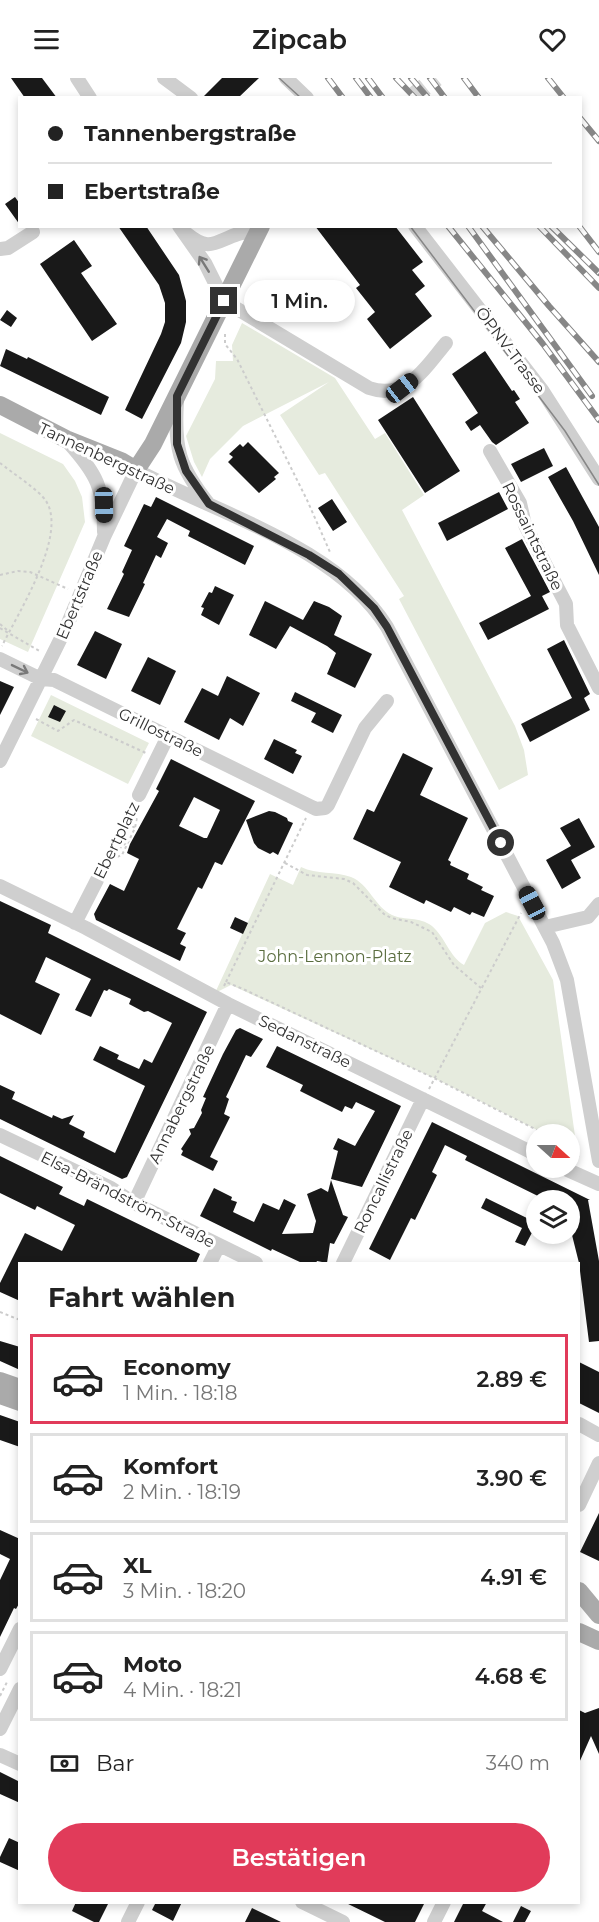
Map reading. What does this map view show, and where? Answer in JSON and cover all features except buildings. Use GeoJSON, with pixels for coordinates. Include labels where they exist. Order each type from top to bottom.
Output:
{"type":"FeatureCollection","features":[{"type":"Feature","properties":{"kind":"main road","name":"Ebertstraße"},"geometry":{"type":"LineString","coordinates":[[136,470],[153,444],[260,229]]}},
{"type":"Feature","properties":{"kind":"main road","name":"Tannenbergstraße"},"geometry":{"type":"LineString","coordinates":[[0,405],[66,439],[121,461],[136,470]]}},
{"type":"Feature","properties":{"kind":"main road"},"geometry":{"type":"LineString","coordinates":[[0,1381],[18,1387]]}},
{"type":"Feature","properties":{"kind":"main road"},"geometry":{"type":"LineString","coordinates":[[0,1395],[18,1401]]}},
{"type":"Feature","properties":{"kind":"main road"},"geometry":{"type":"LineString","coordinates":[[580,1592],[599,1619]]}},
{"type":"Feature","properties":{"kind":"main road"},"geometry":{"type":"LineString","coordinates":[[580,1611],[599,1619]]}},
{"type":"Feature","properties":{"kind":"main road"},"geometry":{"type":"LineString","coordinates":[[580,1629],[599,1619]]}},
{"type":"Feature","properties":{"kind":"main road"},"geometry":{"type":"LineString","coordinates":[[580,1631],[599,1641]]}},
{"type":"Feature","properties":{"kind":"street"},"geometry":{"type":"LineString","coordinates":[[77,78],[89,96]]}},
{"type":"Feature","properties":{"kind":"street"},"geometry":{"type":"LineString","coordinates":[[164,78],[188,96]]}},
{"type":"Feature","properties":{"kind":"street"},"geometry":{"type":"LineString","coordinates":[[286,78],[305,96]]}},
{"type":"Feature","properties":{"kind":"street"},"geometry":{"type":"LineString","coordinates":[[180,228],[194,239],[209,244],[260,229]]}},
{"type":"Feature","properties":{"kind":"street"},"geometry":{"type":"LineString","coordinates":[[180,228],[205,263],[224,301],[378,391],[394,391],[402,388],[421,373],[446,343]]}},
{"type":"Feature","properties":{"kind":"street","name":"ÖPNV-Trasse"},"geometry":{"type":"LineString","coordinates":[[417,228],[542,390],[599,478]]}},
{"type":"Feature","properties":{"kind":"street"},"geometry":{"type":"LineString","coordinates":[[0,249],[8,248],[33,232]]}},
{"type":"Feature","properties":{"kind":"street"},"geometry":{"type":"LineString","coordinates":[[177,396],[175,429],[180,458],[192,483],[209,504]]}},
{"type":"Feature","properties":{"kind":"street"},"geometry":{"type":"LineString","coordinates":[[66,439],[83,459],[100,489],[104,505],[104,537]]}},
{"type":"Feature","properties":{"kind":"street","name":"Rossaintstraße"},"geometry":{"type":"LineString","coordinates":[[490,451],[520,503],[525,525],[566,604],[567,625],[599,688]]}},
{"type":"Feature","properties":{"kind":"street","name":"Tannenbergstraße"},"geometry":{"type":"LineString","coordinates":[[136,470],[309,555],[339,574],[374,608],[387,627],[545,927],[561,962],[567,980],[599,1161]]}},
{"type":"Feature","properties":{"kind":"street","name":"Ebertstraße"},"geometry":{"type":"LineString","coordinates":[[0,761],[51,659],[136,470]]}},
{"type":"Feature","properties":{"kind":"street","name":"Grillostraße"},"geometry":{"type":"LineString","coordinates":[[0,659],[41,679],[54,680],[316,809]]}},
{"type":"Feature","properties":{"kind":"street"},"geometry":{"type":"LineString","coordinates":[[316,809],[328,805],[365,728],[387,701]]}},
{"type":"Feature","properties":{"kind":"street","name":"Ebertplatz"},"geometry":{"type":"LineString","coordinates":[[139,795],[168,736]]}},
{"type":"Feature","properties":{"kind":"street","name":"Ebertplatz"},"geometry":{"type":"LineString","coordinates":[[75,923],[82,895],[97,880]]}},
{"type":"Feature","properties":{"kind":"street","name":"Sedanstraße"},"geometry":{"type":"LineString","coordinates":[[0,886],[223,1001],[526,1150]]}},
{"type":"Feature","properties":{"kind":"street"},"geometry":{"type":"LineString","coordinates":[[545,927],[588,917],[599,904]]}},
{"type":"Feature","properties":{"kind":"street","name":"Annabergstraße"},"geometry":{"type":"LineString","coordinates":[[134,1203],[223,1001]]}},
{"type":"Feature","properties":{"kind":"street","name":"Roncallistraße"},"geometry":{"type":"LineString","coordinates":[[343,1262],[423,1099]]}},
{"type":"Feature","properties":{"kind":"street","name":"Elsa-Brändström-Straße"},"geometry":{"type":"LineString","coordinates":[[0,1135],[111,1188],[134,1203],[254,1262]]}},
{"type":"Feature","properties":{"kind":"street"},"geometry":{"type":"LineString","coordinates":[[580,1176],[599,1184]]}},
{"type":"Feature","properties":{"kind":"street"},"geometry":{"type":"LineString","coordinates":[[210,1262],[219,1245]]}},
{"type":"Feature","properties":{"kind":"street"},"geometry":{"type":"LineString","coordinates":[[580,1425],[599,1435]]}},
{"type":"Feature","properties":{"kind":"street"},"geometry":{"type":"LineString","coordinates":[[580,1502],[599,1462]]}},
{"type":"Feature","properties":{"kind":"street"},"geometry":{"type":"LineString","coordinates":[[0,1669],[18,1633]]}},
{"type":"Feature","properties":{"kind":"street"},"geometry":{"type":"LineString","coordinates":[[0,1729],[18,1693]]}},
{"type":"Feature","properties":{"kind":"street"},"geometry":{"type":"LineString","coordinates":[[0,1755],[18,1763]]}},
{"type":"Feature","properties":{"kind":"street"},"geometry":{"type":"LineString","coordinates":[[128,1922],[137,1904]]}},
{"type":"Feature","properties":{"kind":"street"},"geometry":{"type":"LineString","coordinates":[[306,1904],[343,1922]]}},
{"type":"Feature","properties":{"kind":"street"},"geometry":{"type":"LineString","coordinates":[[435,1922],[443,1904]]}},
{"type":"Feature","properties":{"kind":"path"},"geometry":{"type":"LineString","coordinates":[[225,333],[225,344],[237,359],[307,500],[339,574]]}},
{"type":"Feature","properties":{"kind":"path"},"geometry":{"type":"LineString","coordinates":[[0,463],[44,498],[50,510],[51,540],[37,575],[0,650]]}},
{"type":"Feature","properties":{"kind":"path"},"geometry":{"type":"LineString","coordinates":[[0,575],[24,571],[80,596]]}},
{"type":"Feature","properties":{"kind":"path"},"geometry":{"type":"LineString","coordinates":[[0,626],[51,659]]}},
{"type":"Feature","properties":{"kind":"path"},"geometry":{"type":"LineString","coordinates":[[24,713],[58,731],[74,720],[157,758]]}},
{"type":"Feature","properties":{"kind":"path","name":"Ebertplatz"},"geometry":{"type":"LineString","coordinates":[[97,880],[139,795]]}},
{"type":"Feature","properties":{"kind":"path"},"geometry":{"type":"LineString","coordinates":[[223,1001],[225,982],[285,863],[316,809]]}},
{"type":"Feature","properties":{"kind":"path"},"geometry":{"type":"LineString","coordinates":[[106,861],[122,855],[135,828],[137,817]]}},
{"type":"Feature","properties":{"kind":"path"},"geometry":{"type":"LineString","coordinates":[[128,823],[135,828]]}},
{"type":"Feature","properties":{"kind":"path"},"geometry":{"type":"LineString","coordinates":[[120,839],[129,840]]}},
{"type":"Feature","properties":{"kind":"path"},"geometry":{"type":"LineString","coordinates":[[119,849],[129,840]]}},
{"type":"Feature","properties":{"kind":"path"},"geometry":{"type":"LineString","coordinates":[[285,863],[307,875],[344,879],[353,883],[384,914],[391,918],[411,922],[432,932],[454,965],[481,988]]}},
{"type":"Feature","properties":{"kind":"path"},"geometry":{"type":"LineString","coordinates":[[423,1099],[436,1079],[518,916],[532,903]]}},
{"type":"Feature","properties":{"kind":"path"},"geometry":{"type":"LineString","coordinates":[[225,982],[436,1079],[526,1124]]}},
{"type":"Feature","properties":{"kind":"path"},"geometry":{"type":"LineString","coordinates":[[0,1312],[18,1319]]}},
{"type":"Feature","properties":{"kind":"green space"},"geometry":{"type":"Polygon","coordinates":[[[242,323],[335,378],[375,439],[385,433],[424,495],[402,510],[515,726],[524,750],[528,775],[499,790],[399,599],[404,596],[325,473],[319,475],[280,415],[329,382],[243,426],[210,459],[202,477],[194,462],[186,436],[215,379],[216,361],[233,361],[232,345],[242,323]]]}},
{"type":"Feature","properties":{"kind":"green space"},"geometry":{"type":"Polygon","coordinates":[[[0,433],[63,464],[75,481],[82,497],[85,522],[28,652],[0,639],[0,433]]]}},
{"type":"Feature","properties":{"kind":"green space"},"geometry":{"type":"Polygon","coordinates":[[[51,695],[149,743],[128,784],[31,736],[51,695]]]}},
{"type":"Feature","properties":{"kind":"green space","name":"John-Lennon-Platz"},"geometry":{"type":"Polygon","coordinates":[[[301,867],[351,877],[363,885],[381,907],[392,915],[422,921],[432,926],[454,957],[464,965],[485,923],[506,912],[518,916],[553,980],[573,1124],[526,1124],[436,1079],[231,985],[215,993],[270,874],[293,885],[301,867]]]}},
{"type":"Feature","properties":{"kind":"tunnel"},"geometry":{"type":"LineString","coordinates":[[414,96],[436,78]]}},
{"type":"Feature","properties":{"kind":"tram line"},"geometry":{"type":"LineString","coordinates":[[279,78],[299,96]]}},
{"type":"Feature","properties":{"kind":"tram line"},"geometry":{"type":"LineString","coordinates":[[412,228],[565,431],[599,485]]}},
{"type":"Feature","properties":{"kind":"railway"},"geometry":{"type":"LineString","coordinates":[[328,78],[342,96]]}},
{"type":"Feature","properties":{"kind":"railway"},"geometry":{"type":"LineString","coordinates":[[356,78],[370,96]]}},
{"type":"Feature","properties":{"kind":"railway"},"geometry":{"type":"LineString","coordinates":[[368,78],[382,96]]}},
{"type":"Feature","properties":{"kind":"railway"},"geometry":{"type":"LineString","coordinates":[[396,78],[413,96]]}},
{"type":"Feature","properties":{"kind":"railway"},"geometry":{"type":"LineString","coordinates":[[411,78],[426,96]]}},
{"type":"Feature","properties":{"kind":"railway"},"geometry":{"type":"LineString","coordinates":[[430,78],[444,96]]}},
{"type":"Feature","properties":{"kind":"railway"},"geometry":{"type":"LineString","coordinates":[[464,78],[478,96]]}},
{"type":"Feature","properties":{"kind":"railway"},"geometry":{"type":"LineString","coordinates":[[548,78],[562,96]]}},
{"type":"Feature","properties":{"kind":"railway"},"geometry":{"type":"LineString","coordinates":[[582,120],[599,141]]}},
{"type":"Feature","properties":{"kind":"railway"},"geometry":{"type":"LineString","coordinates":[[450,228],[543,344],[599,420]]}},
{"type":"Feature","properties":{"kind":"railway"},"geometry":{"type":"LineString","coordinates":[[469,228],[592,396]]}},
{"type":"Feature","properties":{"kind":"railway"},"geometry":{"type":"LineString","coordinates":[[484,228],[599,362]]}},
{"type":"Feature","properties":{"kind":"railway"},"geometry":{"type":"LineString","coordinates":[[541,228],[599,288]]}},
{"type":"Feature","properties":{"kind":"railway"},"geometry":{"type":"LineString","coordinates":[[553,228],[599,273]]}},
{"type":"Feature","properties":{"kind":"railway"},"geometry":{"type":"LineString","coordinates":[[581,228],[599,252]]}},
{"type":"Feature","properties":{"kind":"route"},"geometry":{"type":"LineString","coordinates":[[224,301],[177,396],[175,429],[177,444],[180,458],[192,483],[209,504],[276,537],[329,567],[349,582],[374,608],[387,627],[501,843]]}}]}
